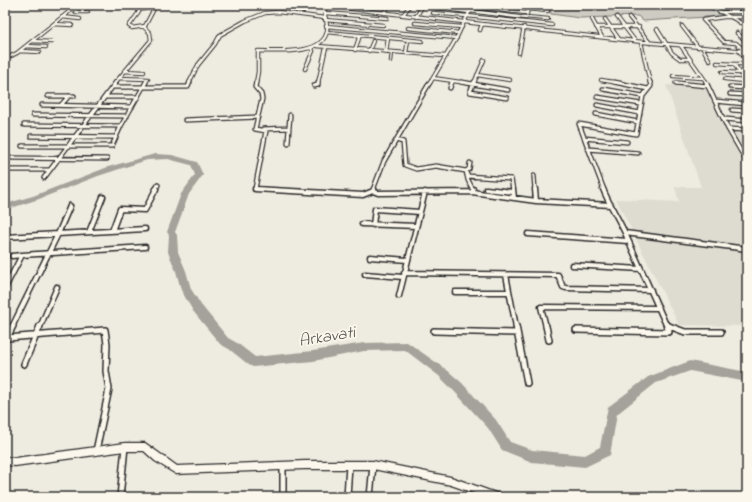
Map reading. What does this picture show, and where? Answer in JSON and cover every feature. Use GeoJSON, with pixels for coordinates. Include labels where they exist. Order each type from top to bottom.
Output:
{"type":"FeatureCollection","features":[{"type":"Feature","properties":{"kind":"street"},"geometry":{"type":"LineString","coordinates":[[320,5],[602,38],[746,51]]}},
{"type":"Feature","properties":{"kind":"street"},"geometry":{"type":"LineString","coordinates":[[384,13],[389,5]]}},
{"type":"Feature","properties":{"kind":"street"},"geometry":{"type":"LineString","coordinates":[[403,15],[410,5]]}},
{"type":"Feature","properties":{"kind":"street"},"geometry":{"type":"LineString","coordinates":[[416,16],[423,5]]}},
{"type":"Feature","properties":{"kind":"street"},"geometry":{"type":"LineString","coordinates":[[468,5],[528,11],[548,11]]}},
{"type":"Feature","properties":{"kind":"street"},"geometry":{"type":"LineString","coordinates":[[519,53],[528,5]]}},
{"type":"Feature","properties":{"kind":"street"},"geometry":{"type":"LineString","coordinates":[[538,5],[547,6]]}},
{"type":"Feature","properties":{"kind":"street"},"geometry":{"type":"LineString","coordinates":[[5,58],[26,46],[70,11],[86,6],[138,6],[139,12],[128,26],[132,28],[144,27],[150,33],[151,40],[124,71],[92,116],[44,178]]}},
{"type":"Feature","properties":{"kind":"street"},"geometry":{"type":"LineString","coordinates":[[138,10],[156,6]]}},
{"type":"Feature","properties":{"kind":"street"},"geometry":{"type":"LineString","coordinates":[[144,27],[156,6]]}},
{"type":"Feature","properties":{"kind":"street"},"geometry":{"type":"LineString","coordinates":[[430,18],[437,6],[470,12],[548,19]]}},
{"type":"Feature","properties":{"kind":"street"},"geometry":{"type":"LineString","coordinates":[[373,191],[378,173],[445,56],[457,38],[473,6]]}},
{"type":"Feature","properties":{"kind":"street"},"geometry":{"type":"LineString","coordinates":[[710,6],[738,7],[746,11]]}},
{"type":"Feature","properties":{"kind":"street"},"geometry":{"type":"LineString","coordinates":[[710,6],[747,26]]}},
{"type":"Feature","properties":{"kind":"street"},"geometry":{"type":"LineString","coordinates":[[289,128],[255,129],[262,99],[261,94],[255,87],[258,72],[258,51],[298,50],[317,46],[324,40],[327,32],[325,13],[327,7]]}},
{"type":"Feature","properties":{"kind":"street"},"geometry":{"type":"LineString","coordinates":[[70,11],[88,12]]}},
{"type":"Feature","properties":{"kind":"street"},"geometry":{"type":"LineString","coordinates":[[720,12],[746,11]]}},
{"type":"Feature","properties":{"kind":"street"},"geometry":{"type":"LineString","coordinates":[[113,87],[188,87],[193,74],[202,60],[219,40],[220,35],[258,16],[272,12],[288,12],[325,19],[382,25],[389,14]]}},
{"type":"Feature","properties":{"kind":"street"},"geometry":{"type":"LineString","coordinates":[[325,13],[386,18]]}},
{"type":"Feature","properties":{"kind":"street"},"geometry":{"type":"LineString","coordinates":[[433,13],[552,25]]}},
{"type":"Feature","properties":{"kind":"street"},"geometry":{"type":"LineString","coordinates":[[617,17],[636,41]]}},
{"type":"Feature","properties":{"kind":"street"},"geometry":{"type":"LineString","coordinates":[[630,17],[650,43]]}},
{"type":"Feature","properties":{"kind":"street"},"geometry":{"type":"LineString","coordinates":[[746,51],[734,43],[724,42],[703,20],[747,17]]}},
{"type":"Feature","properties":{"kind":"street"},"geometry":{"type":"LineString","coordinates":[[62,18],[80,18]]}},
{"type":"Feature","properties":{"kind":"street"},"geometry":{"type":"LineString","coordinates":[[592,19],[602,38]]}},
{"type":"Feature","properties":{"kind":"street"},"geometry":{"type":"LineString","coordinates":[[605,19],[619,39]]}},
{"type":"Feature","properties":{"kind":"street"},"geometry":{"type":"LineString","coordinates":[[740,22],[747,22]]}},
{"type":"Feature","properties":{"kind":"street"},"geometry":{"type":"LineString","coordinates":[[415,23],[462,27]]}},
{"type":"Feature","properties":{"kind":"street"},"geometry":{"type":"LineString","coordinates":[[54,24],[72,25]]}},
{"type":"Feature","properties":{"kind":"street"},"geometry":{"type":"LineString","coordinates":[[480,30],[482,24]]}},
{"type":"Feature","properties":{"kind":"street"},"geometry":{"type":"LineString","coordinates":[[326,25],[457,38]]}},
{"type":"Feature","properties":{"kind":"street"},"geometry":{"type":"LineString","coordinates":[[682,26],[710,61]]}},
{"type":"Feature","properties":{"kind":"street"},"geometry":{"type":"LineString","coordinates":[[596,27],[639,27]]}},
{"type":"Feature","properties":{"kind":"street"},"geometry":{"type":"LineString","coordinates":[[408,28],[459,33]]}},
{"type":"Feature","properties":{"kind":"street"},"geometry":{"type":"LineString","coordinates":[[657,29],[672,53],[680,59],[690,59]]}},
{"type":"Feature","properties":{"kind":"street"},"geometry":{"type":"LineString","coordinates":[[327,32],[422,41]]}},
{"type":"Feature","properties":{"kind":"street"},"geometry":{"type":"LineString","coordinates":[[737,33],[747,41]]}},
{"type":"Feature","properties":{"kind":"street"},"geometry":{"type":"LineString","coordinates":[[355,50],[360,35]]}},
{"type":"Feature","properties":{"kind":"street"},"geometry":{"type":"LineString","coordinates":[[386,52],[388,38]]}},
{"type":"Feature","properties":{"kind":"street"},"geometry":{"type":"LineString","coordinates":[[406,53],[408,40]]}},
{"type":"Feature","properties":{"kind":"street"},"geometry":{"type":"LineString","coordinates":[[32,41],[52,42]]}},
{"type":"Feature","properties":{"kind":"street"},"geometry":{"type":"LineString","coordinates":[[369,51],[373,41]]}},
{"type":"Feature","properties":{"kind":"street"},"geometry":{"type":"LineString","coordinates":[[576,330],[669,332],[612,205],[608,201],[579,124],[636,134],[643,96],[651,86],[641,42]]}},
{"type":"Feature","properties":{"kind":"street"},"geometry":{"type":"LineString","coordinates":[[26,46],[46,47]]}},
{"type":"Feature","properties":{"kind":"street"},"geometry":{"type":"LineString","coordinates":[[317,46],[326,48],[445,56]]}},
{"type":"Feature","properties":{"kind":"street"},"geometry":{"type":"LineString","coordinates":[[681,46],[702,78],[707,83],[725,119],[728,129],[747,162]]}},
{"type":"Feature","properties":{"kind":"street"},"geometry":{"type":"LineString","coordinates":[[740,46],[747,46]]}},
{"type":"Feature","properties":{"kind":"street"},"geometry":{"type":"LineString","coordinates":[[305,69],[312,51],[311,48]]}},
{"type":"Feature","properties":{"kind":"street"},"geometry":{"type":"LineString","coordinates":[[314,86],[318,85],[322,60],[326,48]]}},
{"type":"Feature","properties":{"kind":"street"},"geometry":{"type":"LineString","coordinates":[[738,50],[747,60]]}},
{"type":"Feature","properties":{"kind":"street"},"geometry":{"type":"LineString","coordinates":[[19,51],[40,52]]}},
{"type":"Feature","properties":{"kind":"street"},"geometry":{"type":"LineString","coordinates":[[391,61],[392,52]]}},
{"type":"Feature","properties":{"kind":"street"},"geometry":{"type":"LineString","coordinates":[[484,60],[470,90],[472,93],[507,98]]}},
{"type":"Feature","properties":{"kind":"street"},"geometry":{"type":"LineString","coordinates":[[717,63],[747,64]]}},
{"type":"Feature","properties":{"kind":"street"},"geometry":{"type":"LineString","coordinates":[[734,64],[747,84]]}},
{"type":"Feature","properties":{"kind":"street"},"geometry":{"type":"LineString","coordinates":[[124,71],[144,72]]}},
{"type":"Feature","properties":{"kind":"street"},"geometry":{"type":"LineString","coordinates":[[722,72],[739,73]]}},
{"type":"Feature","properties":{"kind":"street"},"geometry":{"type":"LineString","coordinates":[[477,75],[510,80]]}},
{"type":"Feature","properties":{"kind":"street"},"geometry":{"type":"LineString","coordinates":[[674,76],[702,78]]}},
{"type":"Feature","properties":{"kind":"street"},"geometry":{"type":"LineString","coordinates":[[22,146],[110,147],[113,145],[115,137],[148,79],[119,78]]}},
{"type":"Feature","properties":{"kind":"street"},"geometry":{"type":"LineString","coordinates":[[433,78],[508,90]]}},
{"type":"Feature","properties":{"kind":"street"},"geometry":{"type":"LineString","coordinates":[[725,79],[744,80]]}},
{"type":"Feature","properties":{"kind":"street"},"geometry":{"type":"LineString","coordinates":[[601,80],[648,89]]}},
{"type":"Feature","properties":{"kind":"street"},"geometry":{"type":"LineString","coordinates":[[450,88],[453,81]]}},
{"type":"Feature","properties":{"kind":"street"},"geometry":{"type":"LineString","coordinates":[[676,83],[708,86]]}},
{"type":"Feature","properties":{"kind":"street"},"geometry":{"type":"LineString","coordinates":[[730,87],[747,88]]}},
{"type":"Feature","properties":{"kind":"street"},"geometry":{"type":"LineString","coordinates":[[603,89],[643,96]]}},
{"type":"Feature","properties":{"kind":"street"},"geometry":{"type":"LineString","coordinates":[[730,94],[747,95]]}},
{"type":"Feature","properties":{"kind":"street"},"geometry":{"type":"LineString","coordinates":[[48,96],[74,96]]}},
{"type":"Feature","properties":{"kind":"street"},"geometry":{"type":"LineString","coordinates":[[61,105],[69,96]]}},
{"type":"Feature","properties":{"kind":"street"},"geometry":{"type":"LineString","coordinates":[[106,97],[138,97]]}},
{"type":"Feature","properties":{"kind":"street"},"geometry":{"type":"LineString","coordinates":[[597,97],[641,104]]}},
{"type":"Feature","properties":{"kind":"street"},"geometry":{"type":"LineString","coordinates":[[716,101],[747,104]]}},
{"type":"Feature","properties":{"kind":"street"},"geometry":{"type":"LineString","coordinates":[[42,105],[132,107]]}},
{"type":"Feature","properties":{"kind":"street"},"geometry":{"type":"LineString","coordinates":[[597,105],[640,113]]}},
{"type":"Feature","properties":{"kind":"street"},"geometry":{"type":"LineString","coordinates":[[732,110],[747,111]]}},
{"type":"Feature","properties":{"kind":"street"},"geometry":{"type":"LineString","coordinates":[[288,143],[290,114]]}},
{"type":"Feature","properties":{"kind":"street"},"geometry":{"type":"LineString","coordinates":[[596,114],[638,122]]}},
{"type":"Feature","properties":{"kind":"street"},"geometry":{"type":"LineString","coordinates":[[33,115],[127,116]]}},
{"type":"Feature","properties":{"kind":"street"},"geometry":{"type":"LineString","coordinates":[[185,120],[258,117]]}},
{"type":"Feature","properties":{"kind":"street"},"geometry":{"type":"LineString","coordinates":[[725,119],[747,121]]}},
{"type":"Feature","properties":{"kind":"street"},"geometry":{"type":"LineString","coordinates":[[24,125],[121,126]]}},
{"type":"Feature","properties":{"kind":"street"},"geometry":{"type":"LineString","coordinates":[[262,129],[266,131],[255,189],[363,195],[373,191],[378,193],[474,192],[514,198],[612,205]]}},
{"type":"Feature","properties":{"kind":"street"},"geometry":{"type":"LineString","coordinates":[[728,129],[747,130]]}},
{"type":"Feature","properties":{"kind":"street"},"geometry":{"type":"LineString","coordinates":[[31,136],[115,137]]}},
{"type":"Feature","properties":{"kind":"street"},"geometry":{"type":"LineString","coordinates":[[584,138],[627,142]]}},
{"type":"Feature","properties":{"kind":"street"},"geometry":{"type":"LineString","coordinates":[[396,140],[403,142],[404,164],[414,169],[436,166],[466,171]]}},
{"type":"Feature","properties":{"kind":"street"},"geometry":{"type":"LineString","coordinates":[[588,149],[638,153]]}},
{"type":"Feature","properties":{"kind":"street"},"geometry":{"type":"LineString","coordinates":[[12,158],[107,159]]}},
{"type":"Feature","properties":{"kind":"street"},"geometry":{"type":"LineString","coordinates":[[470,163],[469,169],[466,171],[474,192]]}},
{"type":"Feature","properties":{"kind":"street"},"geometry":{"type":"LineString","coordinates":[[5,170],[50,170]]}},
{"type":"Feature","properties":{"kind":"street"},"geometry":{"type":"LineString","coordinates":[[467,176],[511,179],[514,198]]}},
{"type":"Feature","properties":{"kind":"street"},"geometry":{"type":"LineString","coordinates":[[534,176],[536,200]]}},
{"type":"Feature","properties":{"kind":"street"},"geometry":{"type":"LineString","coordinates":[[112,231],[120,209],[144,210],[158,185]]}},
{"type":"Feature","properties":{"kind":"street"},"geometry":{"type":"LineString","coordinates":[[486,190],[513,192]]}},
{"type":"Feature","properties":{"kind":"street"},"geometry":{"type":"LineString","coordinates":[[399,296],[425,192]]}},
{"type":"Feature","properties":{"kind":"street"},"geometry":{"type":"LineString","coordinates":[[88,232],[103,197]]}},
{"type":"Feature","properties":{"kind":"street"},"geometry":{"type":"LineString","coordinates":[[6,339],[58,234],[70,206]]}},
{"type":"Feature","properties":{"kind":"street"},"geometry":{"type":"LineString","coordinates":[[373,225],[375,209],[420,212]]}},
{"type":"Feature","properties":{"kind":"street"},"geometry":{"type":"LineString","coordinates":[[362,224],[416,226]]}},
{"type":"Feature","properties":{"kind":"street"},"geometry":{"type":"LineString","coordinates":[[5,237],[145,229]]}},
{"type":"Feature","properties":{"kind":"street"},"geometry":{"type":"LineString","coordinates":[[625,233],[747,249]]}},
{"type":"Feature","properties":{"kind":"street"},"geometry":{"type":"LineString","coordinates":[[528,234],[628,241]]}},
{"type":"Feature","properties":{"kind":"street"},"geometry":{"type":"LineString","coordinates":[[12,256],[145,248]]}},
{"type":"Feature","properties":{"kind":"street"},"geometry":{"type":"LineString","coordinates":[[5,288],[22,255]]}},
{"type":"Feature","properties":{"kind":"street"},"geometry":{"type":"LineString","coordinates":[[370,257],[408,260]]}},
{"type":"Feature","properties":{"kind":"street"},"geometry":{"type":"LineString","coordinates":[[572,265],[641,269]]}},
{"type":"Feature","properties":{"kind":"street"},"geometry":{"type":"LineString","coordinates":[[365,274],[558,275],[563,287],[566,288],[651,290]]}},
{"type":"Feature","properties":{"kind":"street"},"geometry":{"type":"LineString","coordinates":[[506,275],[527,383]]}},
{"type":"Feature","properties":{"kind":"street"},"geometry":{"type":"LineString","coordinates":[[24,364],[57,287]]}},
{"type":"Feature","properties":{"kind":"street"},"geometry":{"type":"LineString","coordinates":[[455,292],[509,292]]}},
{"type":"Feature","properties":{"kind":"street"},"geometry":{"type":"LineString","coordinates":[[549,340],[541,307],[659,308]]}},
{"type":"Feature","properties":{"kind":"street"},"geometry":{"type":"LineString","coordinates":[[666,323],[678,331],[721,332]]}},
{"type":"Feature","properties":{"kind":"street"},"geometry":{"type":"LineString","coordinates":[[6,339],[36,335],[105,330],[107,344],[106,371],[110,388],[96,451]]}},
{"type":"Feature","properties":{"kind":"street"},"geometry":{"type":"LineString","coordinates":[[434,332],[517,333]]}},
{"type":"Feature","properties":{"kind":"street"},"geometry":{"type":"LineString","coordinates":[[120,497],[125,447]]}},
{"type":"Feature","properties":{"kind":"street"},"geometry":{"type":"LineString","coordinates":[[5,461],[15,462],[125,447],[145,447],[176,470],[283,466],[373,465],[451,481],[496,497]]}},
{"type":"Feature","properties":{"kind":"street"},"geometry":{"type":"LineString","coordinates":[[347,497],[349,465]]}},
{"type":"Feature","properties":{"kind":"street"},"geometry":{"type":"LineString","coordinates":[[370,497],[373,465]]}},
{"type":"Feature","properties":{"kind":"street"},"geometry":{"type":"LineString","coordinates":[[283,466],[283,497]]}},
{"type":"Feature","properties":{"kind":"shaded area"},"geometry":{"type":"Polygon","coordinates":[[[549,5],[705,5],[722,16],[643,21],[638,16],[580,18],[551,14],[549,5]]]}},
{"type":"Feature","properties":{"kind":"shaded area"},"geometry":{"type":"Polygon","coordinates":[[[666,85],[705,88],[728,127],[747,129],[747,326],[679,325],[616,199],[679,202],[675,187],[701,187],[666,85]]]}},
{"type":"Feature","properties":{"kind":"waterway","name":"Arkavati"},"geometry":{"type":"LineString","coordinates":[[5,207],[96,174],[146,158],[168,156],[194,164],[199,175],[193,180],[185,194],[171,232],[173,235],[173,252],[181,271],[186,290],[197,308],[224,341],[233,346],[253,362],[313,356],[364,347],[407,346],[443,373],[458,387],[492,424],[506,446],[532,456],[585,461],[606,451],[612,411],[652,380],[690,366],[747,377]]}}]}
